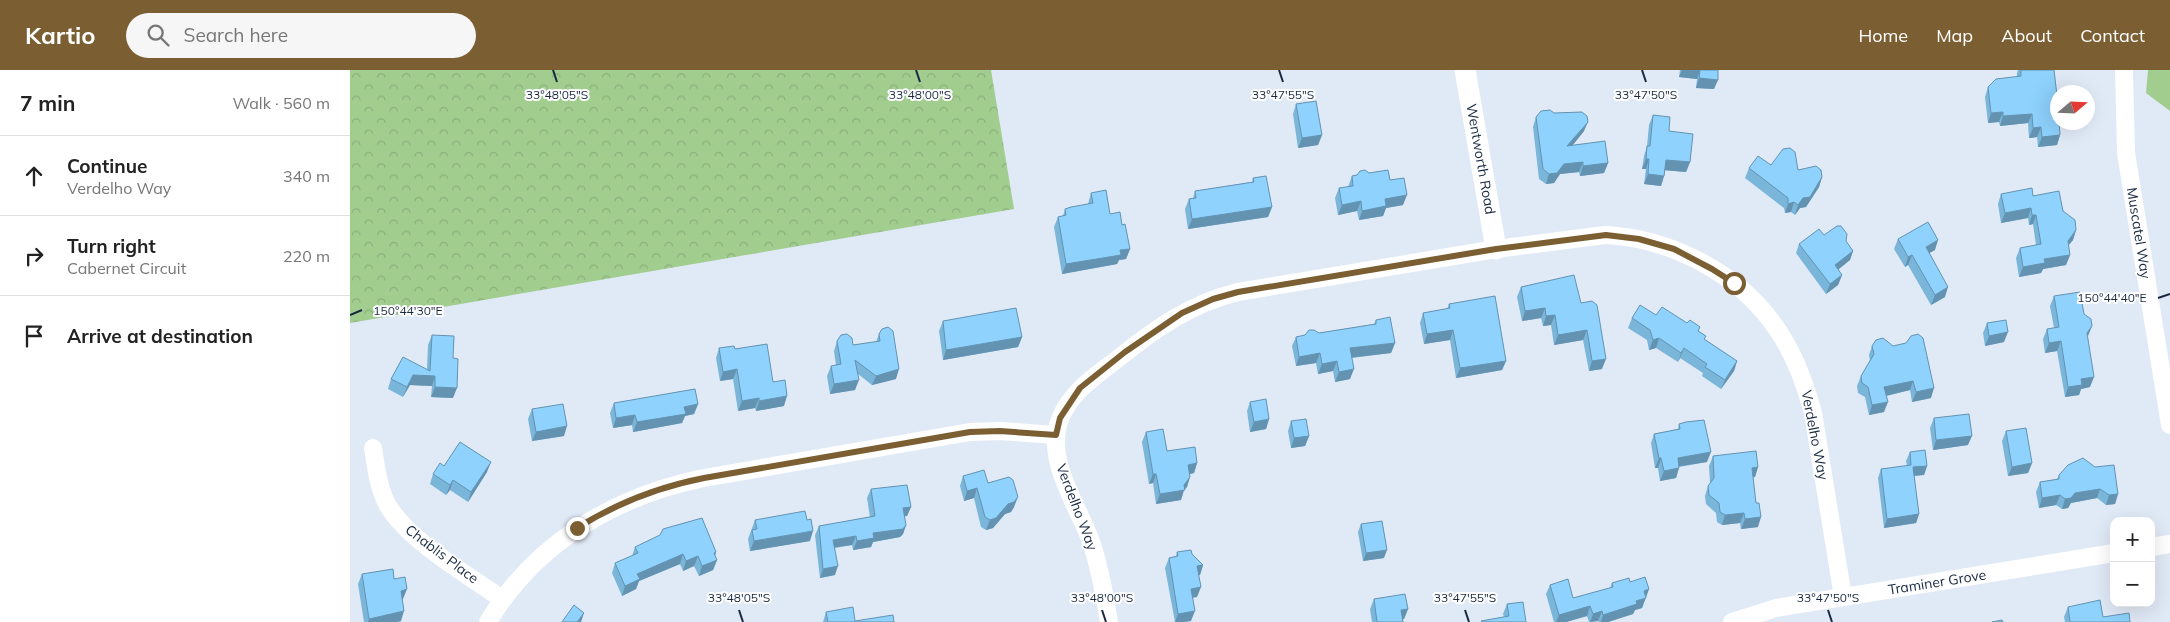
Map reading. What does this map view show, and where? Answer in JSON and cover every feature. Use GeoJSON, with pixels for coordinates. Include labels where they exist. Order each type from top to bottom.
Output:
{"type":"FeatureCollection","features":[{"type":"Feature","properties":{"kind":"street","name":"Wentworth Road"},"geometry":{"type":"LineString","coordinates":[[1466,70],[1496,249]]}},
{"type":"Feature","properties":{"kind":"street","name":"Muscatel Way"},"geometry":{"type":"LineString","coordinates":[[2124,70],[2126,153],[2170,425]]}},
{"type":"Feature","properties":{"kind":"street","name":"Verdelho Way"},"geometry":{"type":"LineString","coordinates":[[1109,622],[1102,578],[1092,545],[1058,460],[1056,435],[1060,418],[1080,388],[1150,334],[1198,304],[1250,289],[1588,236],[1622,236],[1639,239],[1693,258],[1734,283],[1758,305],[1777,328],[1793,355],[1806,386],[1813,413],[1843,597]]}},
{"type":"Feature","properties":{"kind":"street"},"geometry":{"type":"LineString","coordinates":[[488,622],[502,599],[527,570],[577,528],[616,506],[664,487],[704,478],[970,432],[1000,431],[1056,435]]}},
{"type":"Feature","properties":{"kind":"street","name":"Chablis Place"},"geometry":{"type":"LineString","coordinates":[[373,448],[380,485],[386,503],[397,518],[418,538],[502,599]]}},
{"type":"Feature","properties":{"kind":"street"},"geometry":{"type":"LineString","coordinates":[[2155,546],[2170,544]]}},
{"type":"Feature","properties":{"kind":"street","name":"Traminer Grove"},"geometry":{"type":"LineString","coordinates":[[1732,622],[1776,608],[2110,554]]}},
{"type":"Feature","properties":{"kind":"green space"},"geometry":{"type":"Polygon","coordinates":[[[350,70],[991,70],[1014,209],[350,323],[350,70]]]}},
{"type":"Feature","properties":{"kind":"green space"},"geometry":{"type":"Polygon","coordinates":[[[2148,70],[2170,70],[2170,111],[2146,93],[2148,70]]]}},
{"type":"Feature","properties":{"kind":"building"},"geometry":{"type":"Polygon","coordinates":[[[1700,70],[1718,70],[1718,80],[1699,78],[1700,70]]]}},
{"type":"Feature","properties":{"kind":"building"},"geometry":{"type":"Polygon","coordinates":[[[2021,70],[2054,70],[2056,85],[2050,85],[2050,130],[2060,130],[2060,135],[2042,137],[2041,127],[2033,128],[2032,114],[2003,116],[2003,112],[1991,113],[1988,87],[1996,79],[2021,76],[2021,70]]]}},
{"type":"Feature","properties":{"kind":"building"},"geometry":{"type":"Polygon","coordinates":[[[1316,101],[1322,135],[1302,138],[1296,104],[1316,101]]]}},
{"type":"Feature","properties":{"kind":"building"},"geometry":{"type":"Polygon","coordinates":[[[1550,110],[1554,113],[1582,112],[1587,116],[1588,122],[1567,146],[1605,141],[1608,163],[1583,166],[1583,162],[1564,164],[1557,173],[1549,174],[1543,169],[1536,117],[1541,111],[1550,110]]]}},
{"type":"Feature","properties":{"kind":"building"},"geometry":{"type":"Polygon","coordinates":[[[1653,115],[1670,117],[1669,131],[1693,134],[1690,162],[1666,160],[1664,176],[1648,174],[1649,159],[1646,159],[1647,146],[1650,146],[1653,115]]]}},
{"type":"Feature","properties":{"kind":"building"},"geometry":{"type":"Polygon","coordinates":[[[1790,148],[1795,152],[1798,170],[1816,166],[1821,170],[1822,177],[1810,197],[1803,198],[1798,205],[1794,202],[1788,204],[1788,198],[1749,168],[1758,156],[1771,165],[1783,149],[1790,148]]]}},
{"type":"Feature","properties":{"kind":"building"},"geometry":{"type":"Polygon","coordinates":[[[1365,170],[1369,173],[1388,170],[1390,180],[1404,178],[1407,195],[1385,199],[1386,206],[1362,211],[1361,201],[1342,205],[1339,188],[1353,186],[1352,176],[1365,170]]]}},
{"type":"Feature","properties":{"kind":"building"},"geometry":{"type":"Polygon","coordinates":[[[1266,176],[1272,207],[1192,219],[1189,199],[1196,198],[1195,191],[1254,182],[1253,178],[1266,176]]]}},
{"type":"Feature","properties":{"kind":"building"},"geometry":{"type":"Polygon","coordinates":[[[2032,188],[2033,196],[2059,191],[2063,211],[2075,220],[2076,230],[2068,241],[2070,255],[2044,259],[2045,263],[2023,267],[2020,248],[2041,244],[2036,215],[2032,215],[2031,208],[2005,213],[2001,194],[2032,188]]]}},
{"type":"Feature","properties":{"kind":"building"},"geometry":{"type":"Polygon","coordinates":[[[1106,190],[1110,214],[1120,212],[1122,225],[1125,224],[1130,249],[1120,250],[1121,255],[1066,264],[1058,217],[1066,215],[1065,209],[1093,203],[1091,193],[1106,190]]]}},
{"type":"Feature","properties":{"kind":"building"},"geometry":{"type":"Polygon","coordinates":[[[1928,222],[1938,240],[1926,247],[1948,287],[1935,295],[1912,255],[1908,257],[1898,239],[1928,222]]]}},
{"type":"Feature","properties":{"kind":"building"},"geometry":{"type":"Polygon","coordinates":[[[1837,226],[1841,226],[1847,234],[1846,241],[1853,251],[1835,265],[1842,275],[1830,284],[1799,244],[1819,229],[1824,235],[1837,226]]]}},
{"type":"Feature","properties":{"kind":"building"},"geometry":{"type":"Polygon","coordinates":[[[1574,275],[1581,303],[1592,301],[1597,305],[1606,359],[1592,361],[1587,330],[1558,335],[1555,315],[1546,316],[1545,308],[1525,311],[1521,287],[1574,275]]]}},
{"type":"Feature","properties":{"kind":"building"},"geometry":{"type":"Polygon","coordinates":[[[2080,292],[2084,314],[2091,319],[2092,326],[2087,333],[2094,377],[2081,379],[2082,385],[2068,387],[2061,341],[2049,343],[2047,329],[2059,327],[2054,296],[2080,292]]]}},
{"type":"Feature","properties":{"kind":"building"},"geometry":{"type":"Polygon","coordinates":[[[1495,296],[1506,361],[1460,368],[1453,330],[1427,334],[1423,313],[1450,308],[1449,304],[1495,296]]]}},
{"type":"Feature","properties":{"kind":"building"},"geometry":{"type":"Polygon","coordinates":[[[1640,305],[1656,315],[1662,307],[1687,323],[1690,320],[1700,327],[1698,331],[1706,336],[1704,339],[1737,361],[1725,380],[1705,367],[1707,364],[1684,348],[1681,353],[1659,338],[1653,340],[1650,330],[1632,318],[1640,305]]]}},
{"type":"Feature","properties":{"kind":"building"},"geometry":{"type":"Polygon","coordinates":[[[1016,308],[1022,337],[946,350],[943,321],[1016,308]]]}},
{"type":"Feature","properties":{"kind":"building"},"geometry":{"type":"Polygon","coordinates":[[[1390,317],[1395,343],[1350,348],[1354,369],[1339,372],[1337,361],[1322,364],[1320,353],[1299,357],[1296,337],[1305,335],[1309,330],[1319,333],[1376,324],[1376,320],[1390,317]]]}},
{"type":"Feature","properties":{"kind":"building"},"geometry":{"type":"Polygon","coordinates":[[[2006,320],[2008,332],[1989,336],[1987,323],[2006,320]]]}},
{"type":"Feature","properties":{"kind":"building"},"geometry":{"type":"Polygon","coordinates":[[[888,327],[893,331],[899,369],[876,376],[855,360],[859,380],[834,384],[831,366],[841,364],[837,341],[841,335],[847,334],[852,338],[853,345],[880,341],[879,334],[882,329],[888,327]]]}},
{"type":"Feature","properties":{"kind":"building"},"geometry":{"type":"Polygon","coordinates":[[[1918,334],[1923,338],[1934,388],[1916,392],[1913,381],[1884,387],[1888,402],[1872,405],[1868,387],[1862,383],[1861,376],[1874,354],[1872,346],[1876,340],[1883,338],[1893,346],[1906,343],[1911,336],[1918,334]]]}},
{"type":"Feature","properties":{"kind":"building"},"geometry":{"type":"Polygon","coordinates":[[[432,335],[454,336],[453,358],[458,359],[457,388],[435,387],[435,376],[413,375],[407,387],[391,379],[403,357],[430,371],[432,335]]]}},
{"type":"Feature","properties":{"kind":"building"},"geometry":{"type":"Polygon","coordinates":[[[767,344],[773,382],[785,380],[787,396],[759,401],[759,398],[742,401],[737,369],[723,372],[719,348],[734,346],[735,349],[767,344]]]}},
{"type":"Feature","properties":{"kind":"building"},"geometry":{"type":"Polygon","coordinates":[[[695,389],[698,404],[684,407],[686,414],[637,422],[635,415],[616,418],[614,403],[695,389]]]}},
{"type":"Feature","properties":{"kind":"building"},"geometry":{"type":"Polygon","coordinates":[[[1266,399],[1269,419],[1254,422],[1250,402],[1266,399]]]}},
{"type":"Feature","properties":{"kind":"building"},"geometry":{"type":"Polygon","coordinates":[[[563,404],[567,426],[536,432],[532,409],[563,404]]]}},
{"type":"Feature","properties":{"kind":"building"},"geometry":{"type":"Polygon","coordinates":[[[1969,414],[1972,436],[1936,440],[1934,418],[1969,414]]]}},
{"type":"Feature","properties":{"kind":"building"},"geometry":{"type":"Polygon","coordinates":[[[1306,419],[1309,436],[1294,438],[1291,421],[1306,419]]]}},
{"type":"Feature","properties":{"kind":"building"},"geometry":{"type":"Polygon","coordinates":[[[1704,420],[1711,452],[1678,458],[1679,468],[1664,471],[1654,434],[1680,429],[1679,424],[1686,422],[1704,420]]]}},
{"type":"Feature","properties":{"kind":"building"},"geometry":{"type":"Polygon","coordinates":[[[2026,428],[2032,463],[2012,467],[2006,431],[2026,428]]]}},
{"type":"Feature","properties":{"kind":"building"},"geometry":{"type":"Polygon","coordinates":[[[1163,429],[1167,451],[1195,447],[1197,463],[1188,465],[1190,477],[1184,485],[1185,490],[1160,494],[1156,474],[1153,474],[1146,432],[1163,429]]]}},
{"type":"Feature","properties":{"kind":"building"},"geometry":{"type":"Polygon","coordinates":[[[460,442],[491,462],[471,492],[453,480],[450,485],[433,474],[440,463],[444,466],[460,442]]]}},
{"type":"Feature","properties":{"kind":"building"},"geometry":{"type":"Polygon","coordinates":[[[1925,450],[1927,466],[1913,467],[1919,514],[1887,519],[1881,469],[1911,465],[1910,452],[1925,450]]]}},
{"type":"Feature","properties":{"kind":"building"},"geometry":{"type":"Polygon","coordinates":[[[1756,451],[1758,467],[1752,468],[1756,503],[1759,503],[1761,517],[1745,519],[1744,513],[1725,515],[1720,512],[1719,503],[1709,495],[1708,486],[1714,478],[1713,456],[1756,451]]]}},
{"type":"Feature","properties":{"kind":"building"},"geometry":{"type":"Polygon","coordinates":[[[2083,458],[2095,467],[2114,465],[2118,494],[2109,495],[2100,489],[2075,493],[2071,498],[2065,499],[2060,495],[2042,498],[2040,482],[2059,479],[2059,475],[2068,465],[2083,458]]]}},
{"type":"Feature","properties":{"kind":"building"},"geometry":{"type":"Polygon","coordinates":[[[984,470],[988,483],[1009,477],[1013,480],[1018,497],[1014,502],[1008,504],[996,518],[990,520],[985,517],[977,488],[967,491],[963,476],[984,470]]]}},
{"type":"Feature","properties":{"kind":"building"},"geometry":{"type":"Polygon","coordinates":[[[907,485],[911,507],[903,508],[906,525],[903,529],[873,533],[874,538],[857,541],[856,536],[833,540],[838,566],[823,569],[819,526],[875,516],[871,489],[907,485]]]}},
{"type":"Feature","properties":{"kind":"building"},"geometry":{"type":"Polygon","coordinates":[[[805,511],[807,520],[811,519],[813,531],[754,541],[752,530],[757,529],[755,520],[805,511]]]}},
{"type":"Feature","properties":{"kind":"building"},"geometry":{"type":"Polygon","coordinates":[[[702,518],[716,552],[714,553],[717,560],[702,566],[698,556],[686,561],[683,554],[637,574],[640,579],[625,586],[615,563],[638,553],[635,547],[660,535],[663,529],[702,518]]]}},
{"type":"Feature","properties":{"kind":"building"},"geometry":{"type":"Polygon","coordinates":[[[1382,521],[1387,550],[1366,553],[1361,524],[1382,521]]]}},
{"type":"Feature","properties":{"kind":"building"},"geometry":{"type":"Polygon","coordinates":[[[1191,550],[1192,554],[1203,565],[1197,566],[1201,587],[1191,589],[1195,611],[1178,614],[1169,558],[1178,556],[1177,552],[1191,550]]]}},
{"type":"Feature","properties":{"kind":"building"},"geometry":{"type":"Polygon","coordinates":[[[393,569],[394,579],[405,577],[407,589],[401,591],[404,611],[369,619],[362,574],[393,569]]]}},
{"type":"Feature","properties":{"kind":"building"},"geometry":{"type":"Polygon","coordinates":[[[1645,577],[1649,589],[1644,591],[1646,598],[1636,601],[1637,604],[1603,615],[1602,611],[1593,614],[1590,606],[1559,615],[1550,585],[1568,579],[1573,598],[1613,587],[1612,583],[1629,578],[1630,582],[1645,577]]]}},
{"type":"Feature","properties":{"kind":"building"},"geometry":{"type":"Polygon","coordinates":[[[1405,594],[1408,609],[1401,610],[1403,622],[1377,622],[1374,599],[1405,594]]]}},
{"type":"Feature","properties":{"kind":"building"},"geometry":{"type":"Polygon","coordinates":[[[2100,600],[2103,617],[2129,613],[2130,622],[2070,622],[2068,607],[2100,600]]]}},
{"type":"Feature","properties":{"kind":"building"},"geometry":{"type":"Polygon","coordinates":[[[1523,602],[1526,622],[1481,621],[1509,616],[1507,604],[1523,602]]]}},
{"type":"Feature","properties":{"kind":"building"},"geometry":{"type":"Polygon","coordinates":[[[574,605],[584,613],[577,622],[562,622],[574,605]]]}},
{"type":"Feature","properties":{"kind":"building"},"geometry":{"type":"Polygon","coordinates":[[[853,607],[855,621],[893,615],[894,622],[828,622],[826,612],[853,607]]]}},
{"type":"Feature","properties":{"kind":"route"},"geometry":{"type":"LineString","coordinates":[[577,528],[616,506],[682,482],[970,432],[1000,431],[1056,435],[1060,418],[1080,388],[1144,338],[1169,320],[1198,304],[1250,289],[1496,249],[1606,235],[1639,239],[1674,249],[1693,258],[1734,283]]}}]}
